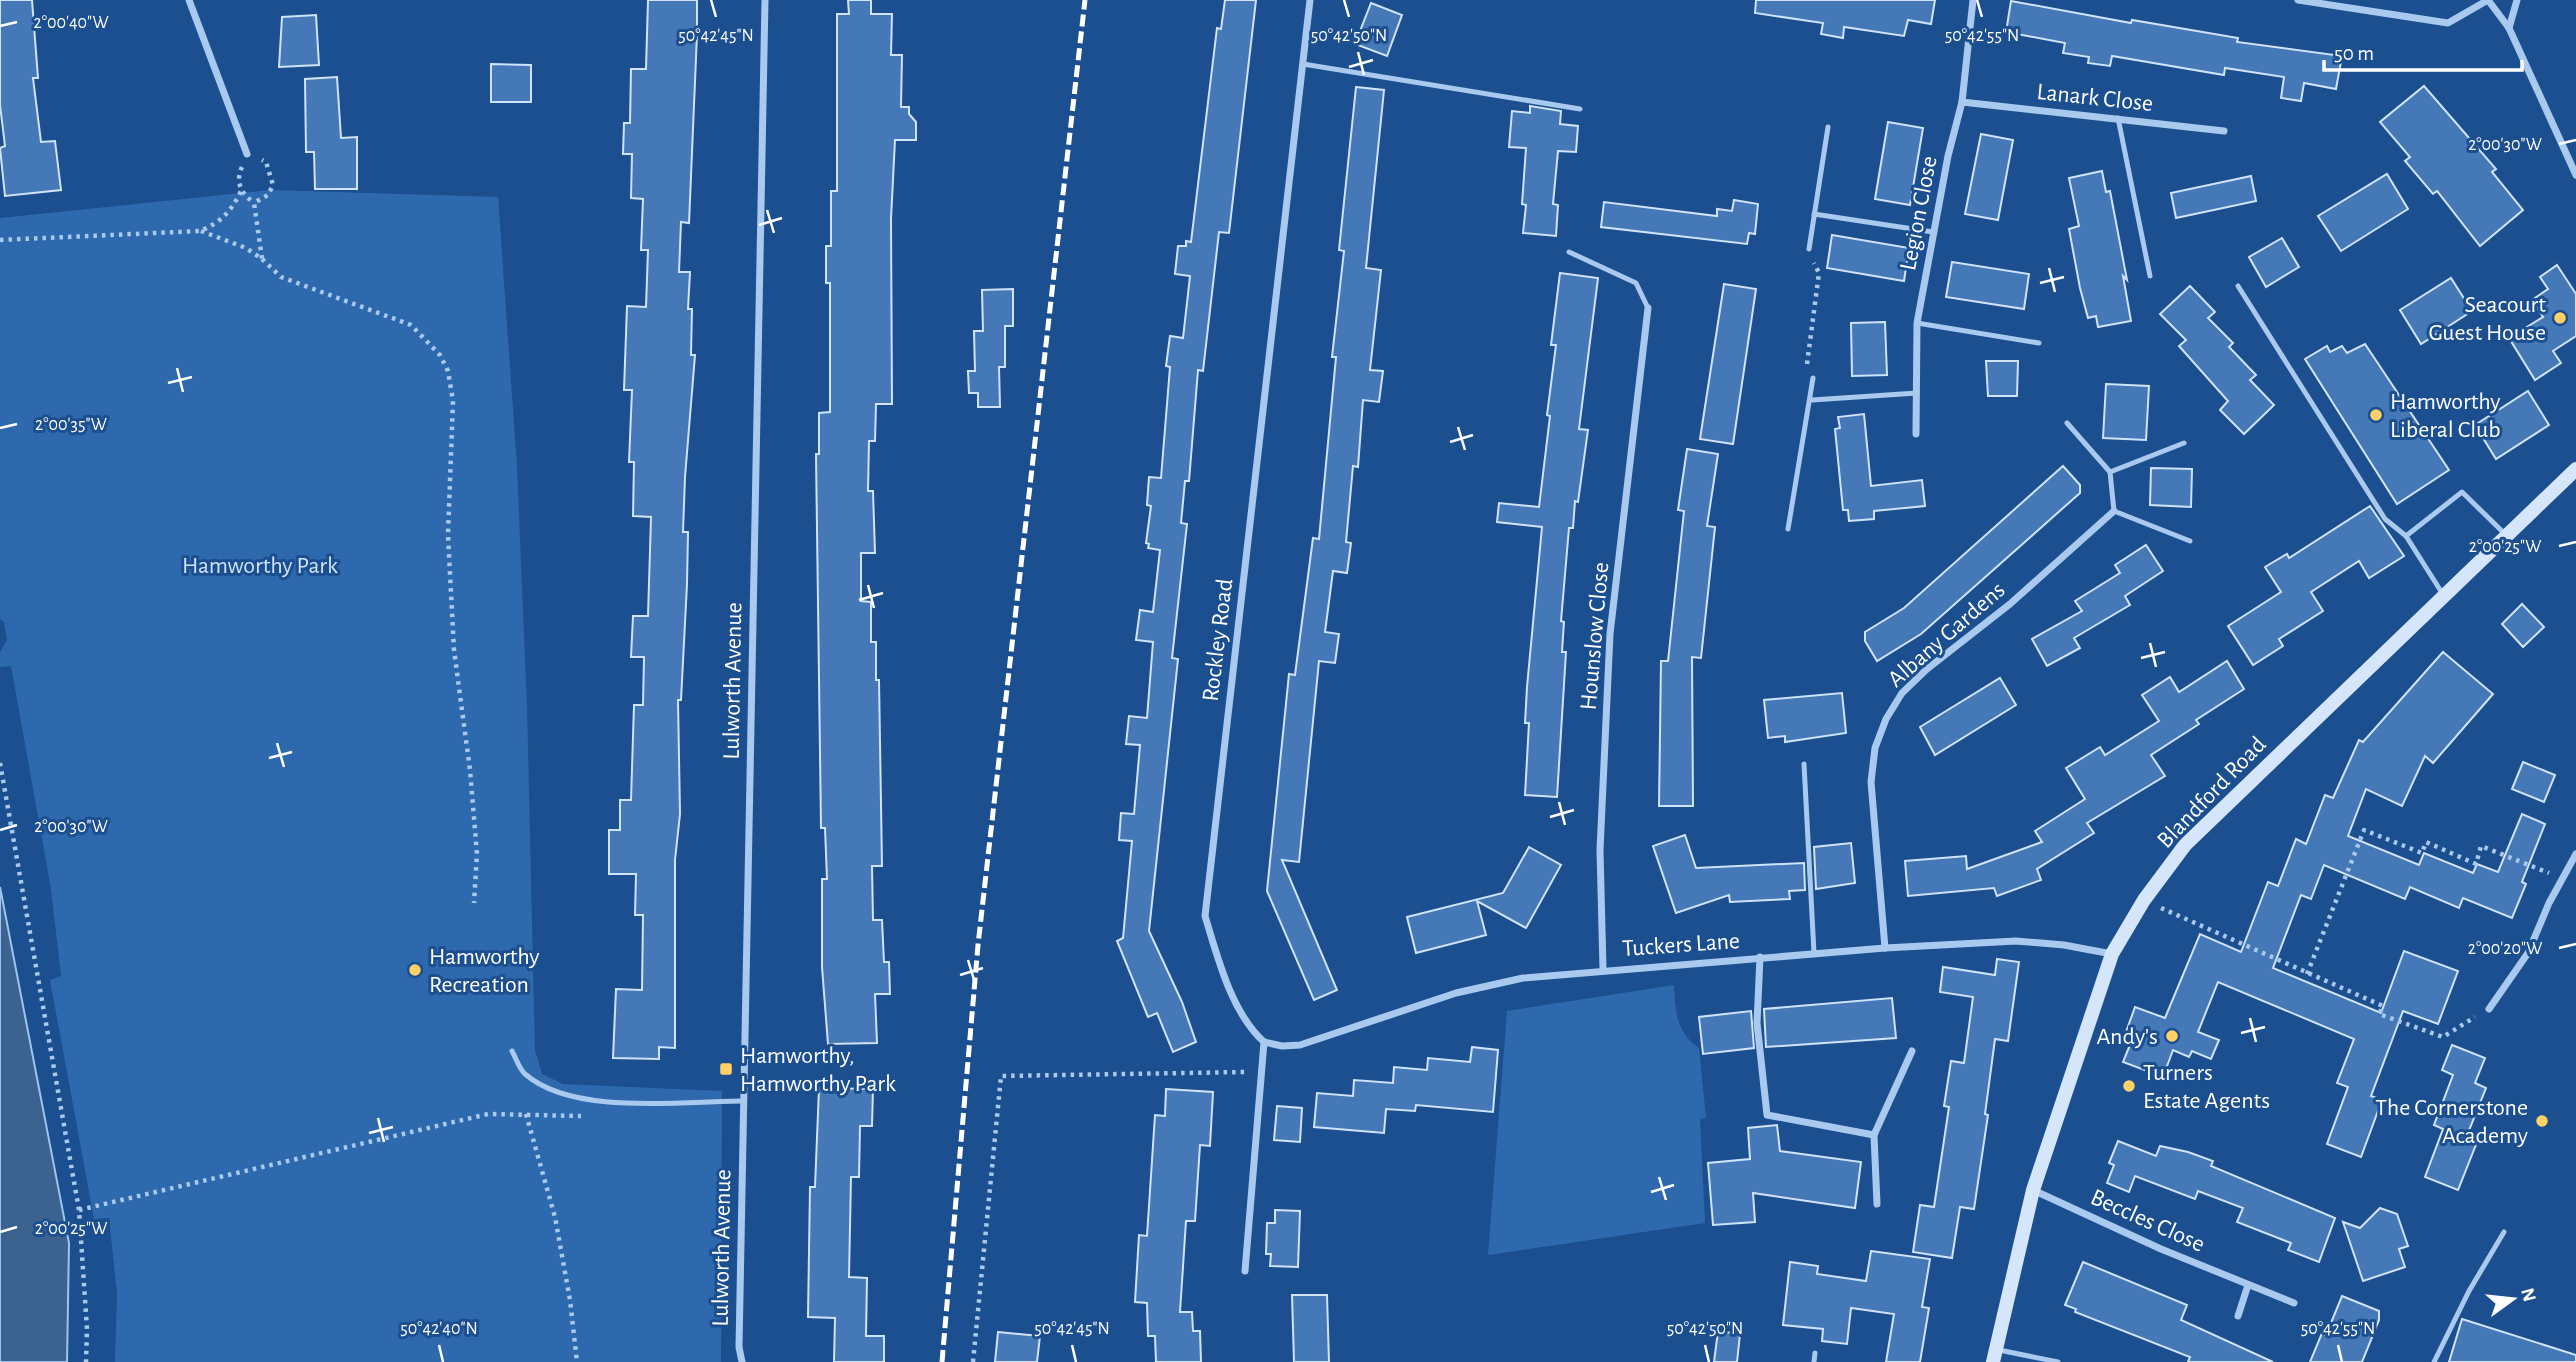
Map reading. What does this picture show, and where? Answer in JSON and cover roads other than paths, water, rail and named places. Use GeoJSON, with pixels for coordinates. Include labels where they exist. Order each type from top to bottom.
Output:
{"type":"FeatureCollection","features":[{"type":"Feature","properties":{"kind":"main road","name":"Blandford Road"},"geometry":{"type":"LineString","coordinates":[[1994,1356],[2033,1190],[2112,954],[2144,900],[2185,845],[2576,469]]}},
{"type":"Feature","properties":{"kind":"street"},"geometry":{"type":"LineString","coordinates":[[189,0],[247,154]]}},
{"type":"Feature","properties":{"kind":"street","name":"Lulworth Avenue"},"geometry":{"type":"LineString","coordinates":[[742,1362],[739,1333],[742,1101],[765,0]]}},
{"type":"Feature","properties":{"kind":"street","name":"Rockley Road"},"geometry":{"type":"LineString","coordinates":[[1264,1042],[1250,1030],[1241,1013],[1205,916],[1310,0]]}},
{"type":"Feature","properties":{"kind":"street","name":"Legion Close"},"geometry":{"type":"LineString","coordinates":[[1916,434],[1917,323],[1933,232],[1962,102],[1973,0]]}},
{"type":"Feature","properties":{"kind":"street"},"geometry":{"type":"LineString","coordinates":[[2298,0],[2448,23],[2488,0],[2509,29],[2576,175]]}},
{"type":"Feature","properties":{"kind":"street"},"geometry":{"type":"LineString","coordinates":[[2509,29],[2516,0]]}},
{"type":"Feature","properties":{"kind":"street","name":"Lanark Close"},"geometry":{"type":"LineString","coordinates":[[1962,102],[2224,131]]}},
{"type":"Feature","properties":{"kind":"street","name":"Hounslow Close"},"geometry":{"type":"LineString","coordinates":[[1603,969],[1600,850],[1610,634],[1648,308]]}},
{"type":"Feature","properties":{"kind":"street","name":"Albany Gardens"},"geometry":{"type":"LineString","coordinates":[[1885,948],[1871,782],[1875,748],[1886,719],[1902,693],[1927,669],[2010,604],[2114,511]]}},
{"type":"Feature","properties":{"kind":"street"},"geometry":{"type":"LineString","coordinates":[[2489,1009],[2528,953],[2576,854]]}},
{"type":"Feature","properties":{"kind":"street","name":"Tuckers Lane"},"geometry":{"type":"LineString","coordinates":[[1264,1042],[1282,1046],[1300,1045],[1456,993],[1523,978],[1603,969],[2016,941],[2064,944],[2112,954]]}},
{"type":"Feature","properties":{"kind":"street"},"geometry":{"type":"LineString","coordinates":[[1760,957],[1757,1023],[1767,1115],[1874,1135]]}},
{"type":"Feature","properties":{"kind":"street"},"geometry":{"type":"LineString","coordinates":[[1245,1271],[1264,1042]]}},
{"type":"Feature","properties":{"kind":"street"},"geometry":{"type":"LineString","coordinates":[[1877,1204],[1874,1135],[1912,1051]]}},
{"type":"Feature","properties":{"kind":"street","name":"Beccles Close"},"geometry":{"type":"LineString","coordinates":[[2033,1190],[2161,1249],[2294,1303]]}},
{"type":"Feature","properties":{"kind":"street"},"geometry":{"type":"LineString","coordinates":[[2238,1316],[2248,1285]]}},
{"type":"Feature","properties":{"kind":"lane"},"geometry":{"type":"LineString","coordinates":[[1303,64],[1580,109]]}},
{"type":"Feature","properties":{"kind":"lane"},"geometry":{"type":"LineString","coordinates":[[2118,118],[2150,276]]}},
{"type":"Feature","properties":{"kind":"lane"},"geometry":{"type":"LineString","coordinates":[[1809,249],[1828,127]]}},
{"type":"Feature","properties":{"kind":"lane"},"geometry":{"type":"LineString","coordinates":[[1814,214],[1933,232]]}},
{"type":"Feature","properties":{"kind":"lane"},"geometry":{"type":"LineString","coordinates":[[1569,252],[1636,283],[1648,308]]}},
{"type":"Feature","properties":{"kind":"lane"},"geometry":{"type":"LineString","coordinates":[[2238,286],[2385,519],[2406,536],[2444,596]]}},
{"type":"Feature","properties":{"kind":"lane"},"geometry":{"type":"LineString","coordinates":[[1917,323],[2039,343]]}},
{"type":"Feature","properties":{"kind":"lane"},"geometry":{"type":"LineString","coordinates":[[1788,528],[1812,400],[1813,378]]}},
{"type":"Feature","properties":{"kind":"lane"},"geometry":{"type":"LineString","coordinates":[[1812,400],[1917,393]]}},
{"type":"Feature","properties":{"kind":"lane"},"geometry":{"type":"LineString","coordinates":[[2067,423],[2110,472],[2114,511],[2190,541]]}},
{"type":"Feature","properties":{"kind":"lane"},"geometry":{"type":"LineString","coordinates":[[2110,472],[2184,443]]}},
{"type":"Feature","properties":{"kind":"lane"},"geometry":{"type":"LineString","coordinates":[[2406,536],[2462,492],[2506,536]]}},
{"type":"Feature","properties":{"kind":"lane"},"geometry":{"type":"LineString","coordinates":[[1804,764],[1814,953]]}},
{"type":"Feature","properties":{"kind":"lane"},"geometry":{"type":"LineString","coordinates":[[512,1051],[524,1074],[564,1096],[613,1102],[742,1101]]}},
{"type":"Feature","properties":{"kind":"lane"},"geometry":{"type":"LineString","coordinates":[[2434,1362],[2469,1291],[2504,1232]]}},
{"type":"Feature","properties":{"kind":"lane"},"geometry":{"type":"LineString","coordinates":[[1814,1362],[1815,1353]]}},
{"type":"Feature","properties":{"kind":"lane"},"geometry":{"type":"LineString","coordinates":[[1994,1356],[2058,1362]]}},
{"type":"Feature","properties":{"kind":"railway"},"geometry":{"type":"LineString","coordinates":[[942,1362],[978,945],[1085,0]]}},
{"type":"Feature","properties":{"kind":"place","name":"Seacourt Guest House"},"geometry":{"type":"Point","coordinates":[2560,318]}},
{"type":"Feature","properties":{"kind":"place","name":"Hamworthy Liberal Club"},"geometry":{"type":"Point","coordinates":[2376,415]}},
{"type":"Feature","properties":{"kind":"place","name":"Hamworthy Recreation"},"geometry":{"type":"Point","coordinates":[415,970]}},
{"type":"Feature","properties":{"kind":"place","name":"Andy's"},"geometry":{"type":"Point","coordinates":[2172,1036]}},
{"type":"Feature","properties":{"kind":"place","name":"Hamworthy, Hamworthy Park"},"geometry":{"type":"Point","coordinates":[726,1069]}},
{"type":"Feature","properties":{"kind":"place","name":"Turners Estate Agents"},"geometry":{"type":"Point","coordinates":[2129,1086]}},
{"type":"Feature","properties":{"kind":"place","name":"The Cornerstone Academy"},"geometry":{"type":"Point","coordinates":[2542,1121]}},
{"type":"Feature","properties":{"kind":"park label","name":"Hamworthy Park"},"geometry":{"type":"Point","coordinates":[260,565]}}]}
